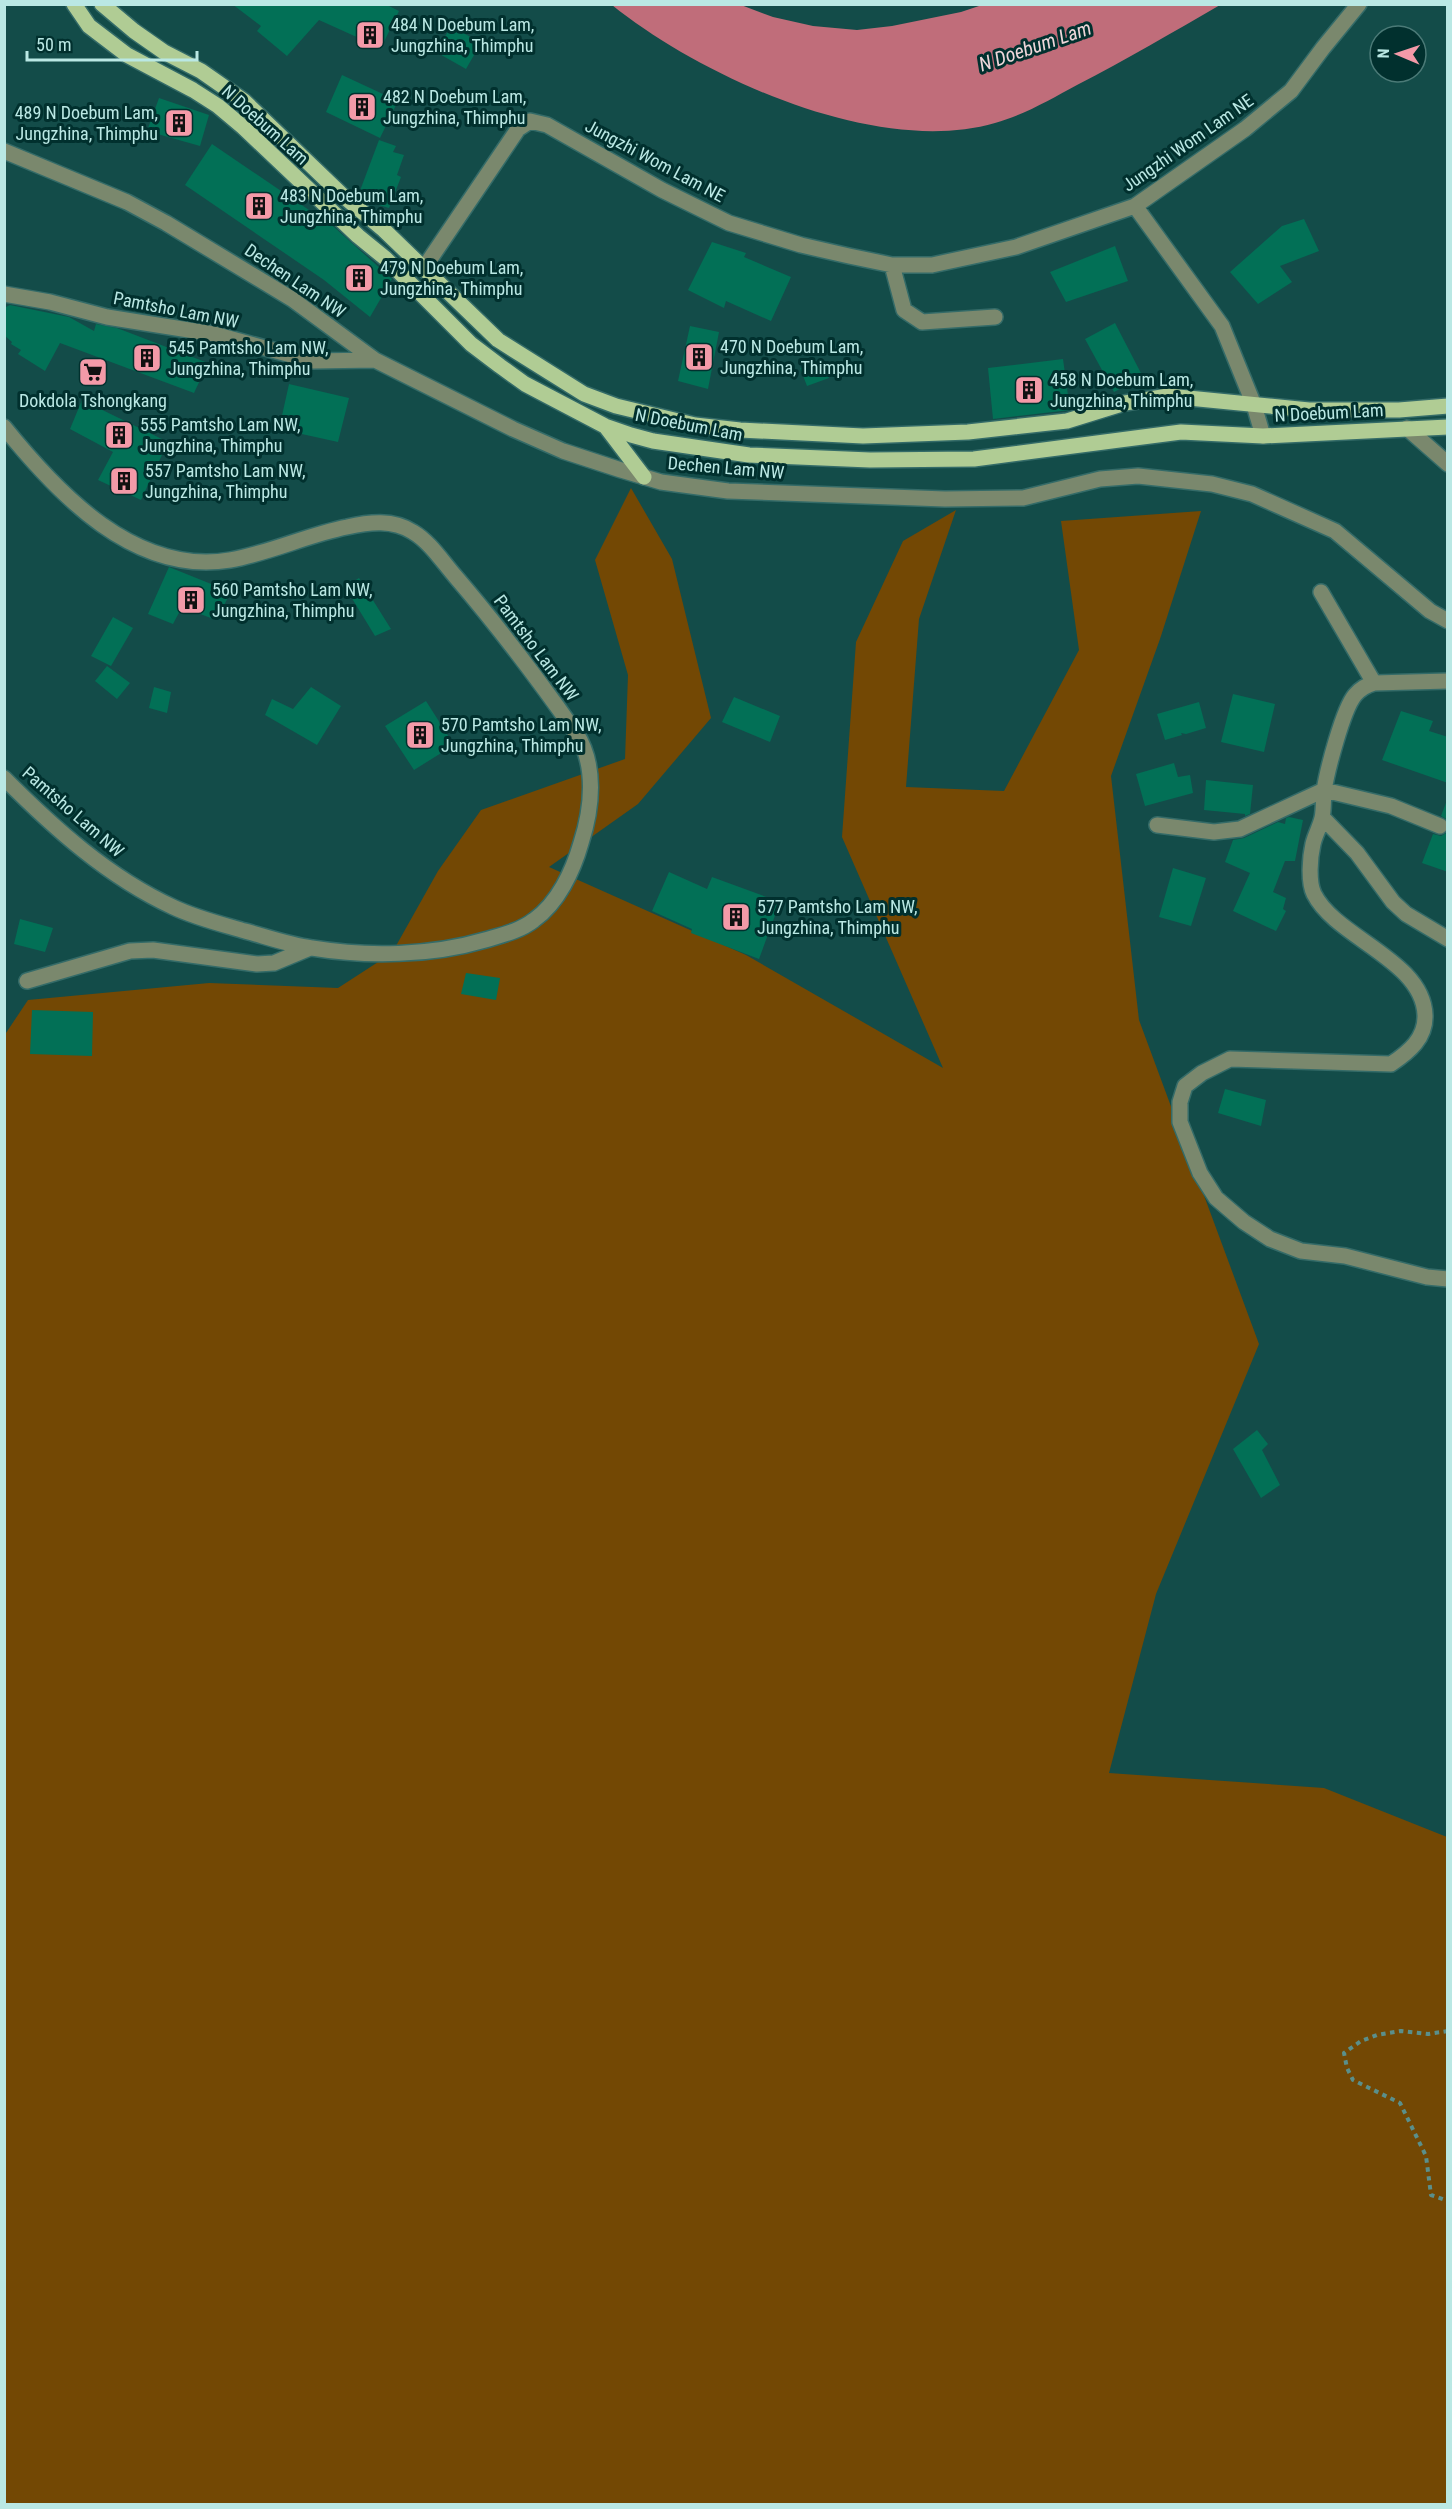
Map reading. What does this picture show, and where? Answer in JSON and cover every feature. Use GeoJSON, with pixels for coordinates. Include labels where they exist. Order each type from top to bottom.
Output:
{"type":"FeatureCollection","features":[{"type":"Feature","properties":{"kind":"main road","name":"N Doebum Lam"},"geometry":{"type":"LineString","coordinates":[[74,4],[89,26],[127,55],[193,90],[218,106],[243,127],[358,236],[385,258],[471,344],[525,384],[605,426],[653,441],[749,455],[870,460],[974,459],[1181,432],[1263,436],[1448,427]]}},
{"type":"Feature","properties":{"kind":"main road","name":"N Doebum Lam"},"geometry":{"type":"LineString","coordinates":[[102,4],[164,52],[201,71],[244,101],[342,195],[384,230],[498,340],[584,394],[646,414],[695,425],[740,430],[864,436],[968,432],[1068,421],[1125,403],[1168,396],[1309,410],[1399,410],[1448,406]]}},
{"type":"Feature","properties":{"kind":"main road"},"geometry":{"type":"LineString","coordinates":[[605,426],[644,477]]}},
{"type":"Feature","properties":{"kind":"street","name":"Jungzhi Wom Lam NE"},"geometry":{"type":"LineString","coordinates":[[424,268],[518,129],[530,122],[547,125],[662,190],[729,223],[801,245],[892,265],[932,265],[1016,248],[1135,206],[1245,129],[1291,91],[1359,4]]}},
{"type":"Feature","properties":{"kind":"street","name":"Dechen Lam NW"},"geometry":{"type":"LineString","coordinates":[[4,151],[127,202],[192,238],[292,299],[375,360],[513,429],[563,451],[661,482],[728,491],[945,498],[1023,498],[1100,479],[1138,476],[1212,484],[1252,494],[1335,531],[1430,611],[1448,621]]}},
{"type":"Feature","properties":{"kind":"street"},"geometry":{"type":"LineString","coordinates":[[1135,206],[1222,326],[1254,405],[1263,436]]}},
{"type":"Feature","properties":{"kind":"street"},"geometry":{"type":"LineString","coordinates":[[892,265],[904,310],[922,322],[995,317]]}},
{"type":"Feature","properties":{"kind":"street","name":"Pamtsho Lam NW"},"geometry":{"type":"LineString","coordinates":[[4,294],[50,302],[107,317],[214,334],[313,362],[375,360]]}},
{"type":"Feature","properties":{"kind":"street","name":"Pamtsho Lam NW"},"geometry":{"type":"LineString","coordinates":[[4,427],[67,495],[101,525],[149,552],[196,561],[225,561],[258,554],[330,530],[355,525],[374,522],[393,524],[412,531],[428,544],[478,602],[579,738],[591,779],[586,827],[576,860],[548,908],[532,922],[511,932],[446,949],[369,952],[310,948],[215,923],[174,908],[95,860],[4,778]]}},
{"type":"Feature","properties":{"kind":"street"},"geometry":{"type":"LineString","coordinates":[[1407,428],[1448,464]]}},
{"type":"Feature","properties":{"kind":"street"},"geometry":{"type":"LineString","coordinates":[[1321,592],[1374,682]]}},
{"type":"Feature","properties":{"kind":"street"},"geometry":{"type":"LineString","coordinates":[[1448,681],[1374,682],[1355,696],[1345,713],[1324,790],[1323,818],[1313,843],[1312,891],[1323,909],[1410,979],[1425,1002],[1426,1026],[1416,1044],[1391,1064],[1230,1059],[1202,1073],[1185,1086],[1180,1102],[1180,1122],[1200,1173],[1216,1198],[1244,1222],[1270,1239],[1301,1251],[1345,1256],[1427,1277],[1448,1279]]}},
{"type":"Feature","properties":{"kind":"street"},"geometry":{"type":"LineString","coordinates":[[1157,825],[1227,832],[1240,829],[1324,790],[1391,806],[1440,826]]}},
{"type":"Feature","properties":{"kind":"street"},"geometry":{"type":"LineString","coordinates":[[1323,818],[1357,853],[1393,902],[1406,914],[1448,939]]}},
{"type":"Feature","properties":{"kind":"street"},"geometry":{"type":"LineString","coordinates":[[27,981],[130,951],[153,950],[257,964],[274,963],[310,948]]}},
{"type":"Feature","properties":{"kind":"path"},"geometry":{"type":"LineString","coordinates":[[1448,2031],[1428,2034],[1401,2031],[1377,2035],[1361,2041],[1344,2054],[1353,2080],[1400,2103],[1426,2156],[1431,2195],[1448,2201]]}},
{"type":"Feature","properties":{"kind":"shaded area"},"geometry":{"type":"Polygon","coordinates":[[[631,488],[672,559],[711,718],[638,804],[549,867],[746,955],[943,1068],[842,837],[856,642],[903,541],[956,510],[919,619],[906,787],[1004,791],[1079,650],[1061,521],[1201,511],[1160,639],[1111,776],[1139,1020],[1259,1344],[1156,1594],[1109,1773],[1324,1788],[1447,1837],[1447,2504],[5,2504],[4,1036],[28,1000],[209,983],[338,988],[392,953],[438,871],[481,810],[625,759],[628,675],[595,560],[631,488]]]}},
{"type":"Feature","properties":{"kind":"water"},"geometry":{"type":"Polygon","coordinates":[[[612,5],[741,5],[773,17],[813,26],[857,30],[892,26],[961,12],[982,5],[1220,5],[1113,66],[1027,111],[995,123],[948,131],[898,129],[846,120],[793,104],[742,83],[694,59],[612,5]]]}},
{"type":"Feature","properties":{"kind":"building"},"geometry":{"type":"Polygon","coordinates":[[[232,4],[385,4],[399,11],[381,48],[319,20],[287,56],[257,31],[261,26],[232,4]]]}},
{"type":"Feature","properties":{"kind":"building"},"geometry":{"type":"Polygon","coordinates":[[[451,26],[481,43],[466,69],[436,52],[451,26]]]}},
{"type":"Feature","properties":{"kind":"building","name":"482 N Doebum Lam, Jungzhina, Thimphu"},"geometry":{"type":"Polygon","coordinates":[[[342,75],[398,101],[380,138],[326,112],[342,75]]]}},
{"type":"Feature","properties":{"kind":"building","name":"489 N Doebum Lam, Jungzhina, Thimphu"},"geometry":{"type":"Polygon","coordinates":[[[159,98],[209,115],[200,146],[147,131],[159,98]]]}},
{"type":"Feature","properties":{"kind":"building"},"geometry":{"type":"Polygon","coordinates":[[[379,140],[396,146],[393,152],[404,155],[397,175],[401,177],[389,208],[365,201],[358,196],[379,140]]]}},
{"type":"Feature","properties":{"kind":"building","name":"483 N Doebum Lam, Jungzhina, Thimphu"},"geometry":{"type":"Polygon","coordinates":[[[212,144],[334,227],[392,279],[370,317],[324,280],[185,185],[212,144]]]}},
{"type":"Feature","properties":{"kind":"building"},"geometry":{"type":"Polygon","coordinates":[[[1304,219],[1319,251],[1280,266],[1292,282],[1258,304],[1230,272],[1282,226],[1304,219]]]}},
{"type":"Feature","properties":{"kind":"building"},"geometry":{"type":"Polygon","coordinates":[[[712,242],[746,253],[744,257],[791,277],[771,321],[726,301],[724,308],[688,290],[712,242]]]}},
{"type":"Feature","properties":{"kind":"building"},"geometry":{"type":"Polygon","coordinates":[[[1115,246],[1128,281],[1066,302],[1050,272],[1115,246]]]}},
{"type":"Feature","properties":{"kind":"building"},"geometry":{"type":"Polygon","coordinates":[[[10,305],[69,317],[94,331],[96,324],[117,328],[208,363],[194,393],[60,343],[45,371],[18,354],[21,350],[11,344],[12,342],[4,335],[4,308],[10,305]]]}},
{"type":"Feature","properties":{"kind":"building"},"geometry":{"type":"Polygon","coordinates":[[[1115,323],[1143,377],[1114,392],[1085,339],[1115,323]]]}},
{"type":"Feature","properties":{"kind":"building","name":"470 N Doebum Lam, Jungzhina, Thimphu"},"geometry":{"type":"Polygon","coordinates":[[[690,326],[719,332],[708,389],[678,381],[690,326]]]}},
{"type":"Feature","properties":{"kind":"building","name":"458 N Doebum Lam, Jungzhina, Thimphu"},"geometry":{"type":"Polygon","coordinates":[[[1063,359],[1070,410],[993,419],[988,368],[1063,359]]]}},
{"type":"Feature","properties":{"kind":"building"},"geometry":{"type":"Polygon","coordinates":[[[823,361],[829,378],[807,386],[800,368],[823,361]]]}},
{"type":"Feature","properties":{"kind":"building"},"geometry":{"type":"Polygon","coordinates":[[[289,384],[349,398],[338,442],[279,429],[289,384]]]}},
{"type":"Feature","properties":{"kind":"building","name":"555 Pamtsho Lam NW, Jungzhina, Thimphu"},"geometry":{"type":"Polygon","coordinates":[[[82,400],[168,442],[141,500],[98,480],[113,452],[70,429],[82,400]]]}},
{"type":"Feature","properties":{"kind":"building","name":"560 Pamtsho Lam NW, Jungzhina, Thimphu"},"geometry":{"type":"Polygon","coordinates":[[[169,567],[231,592],[216,620],[182,607],[173,624],[148,614],[169,567]]]}},
{"type":"Feature","properties":{"kind":"building"},"geometry":{"type":"Polygon","coordinates":[[[359,578],[391,629],[375,636],[345,587],[359,578]]]}},
{"type":"Feature","properties":{"kind":"building"},"geometry":{"type":"Polygon","coordinates":[[[113,617],[133,628],[111,666],[91,656],[113,617]]]}},
{"type":"Feature","properties":{"kind":"building"},"geometry":{"type":"Polygon","coordinates":[[[107,666],[130,683],[117,699],[95,681],[107,666]]]}},
{"type":"Feature","properties":{"kind":"building"},"geometry":{"type":"Polygon","coordinates":[[[154,687],[171,692],[167,713],[149,708],[154,687]]]}},
{"type":"Feature","properties":{"kind":"building"},"geometry":{"type":"Polygon","coordinates":[[[311,687],[341,706],[317,745],[265,715],[272,699],[293,709],[311,687]]]}},
{"type":"Feature","properties":{"kind":"building"},"geometry":{"type":"Polygon","coordinates":[[[1233,694],[1275,704],[1264,752],[1221,742],[1233,694]]]}},
{"type":"Feature","properties":{"kind":"building"},"geometry":{"type":"Polygon","coordinates":[[[734,697],[780,716],[770,742],[722,722],[734,697]]]}},
{"type":"Feature","properties":{"kind":"building","name":"570 Pamtsho Lam NW, Jungzhina, Thimphu"},"geometry":{"type":"Polygon","coordinates":[[[426,701],[454,745],[414,770],[385,726],[426,701]]]}},
{"type":"Feature","properties":{"kind":"building"},"geometry":{"type":"Polygon","coordinates":[[[1199,702],[1206,728],[1186,734],[1181,733],[1182,735],[1165,740],[1157,714],[1199,702]]]}},
{"type":"Feature","properties":{"kind":"building"},"geometry":{"type":"Polygon","coordinates":[[[1401,711],[1433,721],[1429,731],[1448,737],[1448,783],[1382,760],[1401,711]]]}},
{"type":"Feature","properties":{"kind":"building"},"geometry":{"type":"Polygon","coordinates":[[[1174,763],[1178,777],[1190,775],[1193,793],[1145,806],[1136,774],[1174,763]]]}},
{"type":"Feature","properties":{"kind":"building"},"geometry":{"type":"Polygon","coordinates":[[[1206,780],[1253,785],[1250,814],[1245,816],[1245,814],[1204,810],[1206,780]]]}},
{"type":"Feature","properties":{"kind":"building"},"geometry":{"type":"Polygon","coordinates":[[[1448,800],[1448,820],[1441,816],[1448,800]]]}},
{"type":"Feature","properties":{"kind":"building"},"geometry":{"type":"Polygon","coordinates":[[[1286,818],[1303,820],[1295,861],[1285,861],[1273,892],[1286,898],[1283,909],[1286,911],[1276,931],[1233,911],[1250,873],[1225,862],[1233,840],[1244,838],[1278,822],[1285,824],[1286,818]]]}},
{"type":"Feature","properties":{"kind":"building"},"geometry":{"type":"Polygon","coordinates":[[[1448,832],[1448,872],[1422,863],[1433,834],[1441,836],[1448,832]]]}},
{"type":"Feature","properties":{"kind":"building"},"geometry":{"type":"Polygon","coordinates":[[[1173,868],[1206,878],[1191,926],[1159,917],[1173,868]]]}},
{"type":"Feature","properties":{"kind":"building","name":"577 Pamtsho Lam NW, Jungzhina, Thimphu"},"geometry":{"type":"Polygon","coordinates":[[[669,872],[707,889],[712,877],[780,902],[759,959],[691,933],[692,929],[652,911],[669,872]]]}},
{"type":"Feature","properties":{"kind":"building"},"geometry":{"type":"Polygon","coordinates":[[[20,919],[53,928],[45,952],[14,944],[20,919]]]}},
{"type":"Feature","properties":{"kind":"building"},"geometry":{"type":"Polygon","coordinates":[[[466,973],[500,978],[496,1000],[461,994],[466,973]]]}},
{"type":"Feature","properties":{"kind":"building"},"geometry":{"type":"Polygon","coordinates":[[[32,1010],[93,1012],[92,1056],[30,1054],[32,1010]]]}},
{"type":"Feature","properties":{"kind":"building"},"geometry":{"type":"Polygon","coordinates":[[[1225,1089],[1266,1100],[1261,1126],[1218,1113],[1225,1089]]]}},
{"type":"Feature","properties":{"kind":"building"},"geometry":{"type":"Polygon","coordinates":[[[1257,1430],[1268,1444],[1262,1450],[1280,1485],[1261,1498],[1233,1449],[1257,1430]]]}},
{"type":"Feature","properties":{"kind":"place","name":"484 N Doebum Lam, Jungzhina, Thimphu"},"geometry":{"type":"Point","coordinates":[370,35]}},
{"type":"Feature","properties":{"kind":"place","name":"482 N Doebum Lam, Jungzhina, Thimphu"},"geometry":{"type":"Point","coordinates":[362,107]}},
{"type":"Feature","properties":{"kind":"place","name":"489 N Doebum Lam, Jungzhina, Thimphu"},"geometry":{"type":"Point","coordinates":[179,123]}},
{"type":"Feature","properties":{"kind":"place","name":"483 N Doebum Lam, Jungzhina, Thimphu"},"geometry":{"type":"Point","coordinates":[259,206]}},
{"type":"Feature","properties":{"kind":"place","name":"479 N Doebum Lam, Jungzhina, Thimphu"},"geometry":{"type":"Point","coordinates":[359,278]}},
{"type":"Feature","properties":{"kind":"place","name":"470 N Doebum Lam, Jungzhina, Thimphu"},"geometry":{"type":"Point","coordinates":[699,357]}},
{"type":"Feature","properties":{"kind":"place","name":"545 Pamtsho Lam NW, Jungzhina, Thimphu"},"geometry":{"type":"Point","coordinates":[147,358]}},
{"type":"Feature","properties":{"kind":"place","name":"Dokdola Tshongkang"},"geometry":{"type":"Point","coordinates":[93,372]}},
{"type":"Feature","properties":{"kind":"place","name":"458 N Doebum Lam, Jungzhina, Thimphu"},"geometry":{"type":"Point","coordinates":[1029,390]}},
{"type":"Feature","properties":{"kind":"place","name":"555 Pamtsho Lam NW, Jungzhina, Thimphu"},"geometry":{"type":"Point","coordinates":[119,435]}},
{"type":"Feature","properties":{"kind":"place","name":"557 Pamtsho Lam NW, Jungzhina, Thimphu"},"geometry":{"type":"Point","coordinates":[124,481]}},
{"type":"Feature","properties":{"kind":"place","name":"560 Pamtsho Lam NW, Jungzhina, Thimphu"},"geometry":{"type":"Point","coordinates":[191,600]}},
{"type":"Feature","properties":{"kind":"place","name":"570 Pamtsho Lam NW, Jungzhina, Thimphu"},"geometry":{"type":"Point","coordinates":[420,735]}},
{"type":"Feature","properties":{"kind":"place","name":"577 Pamtsho Lam NW, Jungzhina, Thimphu"},"geometry":{"type":"Point","coordinates":[736,917]}}]}
